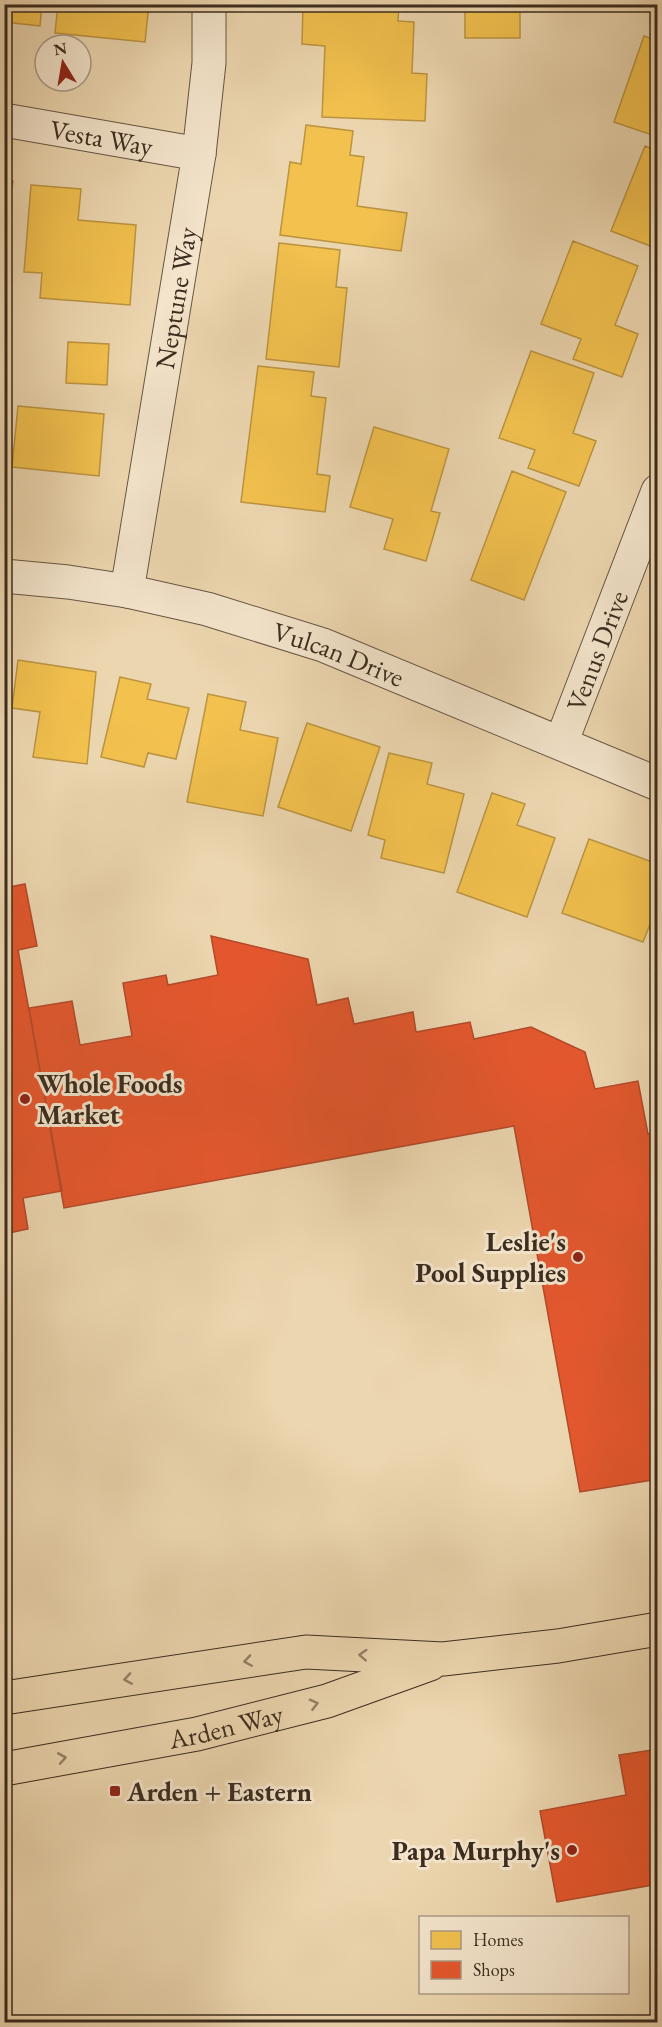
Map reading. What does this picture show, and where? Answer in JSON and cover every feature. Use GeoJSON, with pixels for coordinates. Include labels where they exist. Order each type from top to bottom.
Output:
{"type":"FeatureCollection","features":[{"type":"Feature","properties":{"kind":"main road","name":"Arden Way"},"geometry":{"type":"LineString","coordinates":[[4,1698],[306,1652],[443,1659],[558,1646],[657,1629]]}},
{"type":"Feature","properties":{"kind":"main road","name":"Arden Way"},"geometry":{"type":"LineString","coordinates":[[4,1768],[219,1728],[327,1701],[443,1659]]}},
{"type":"Feature","properties":{"kind":"street","name":"Neptune Way"},"geometry":{"type":"LineString","coordinates":[[128,591],[198,154],[209,63],[209,4]]}},
{"type":"Feature","properties":{"kind":"street","name":"Vesta Way"},"geometry":{"type":"LineString","coordinates":[[4,120],[198,154]]}},
{"type":"Feature","properties":{"kind":"street","name":"Venus Drive"},"geometry":{"type":"LineString","coordinates":[[561,743],[657,491]]}},
{"type":"Feature","properties":{"kind":"street","name":"Vulcan Drive"},"geometry":{"type":"LineString","coordinates":[[4,576],[128,591],[207,609],[323,645],[657,784]]}},
{"type":"Feature","properties":{"kind":"building: Homes"},"geometry":{"type":"Polygon","coordinates":[[[5,4],[42,4],[40,26],[4,22],[5,4]]]}},
{"type":"Feature","properties":{"kind":"building: Homes"},"geometry":{"type":"Polygon","coordinates":[[[58,4],[149,4],[145,42],[93,37],[93,33],[55,33],[58,4]]]}},
{"type":"Feature","properties":{"kind":"building: Homes"},"geometry":{"type":"Polygon","coordinates":[[[303,4],[399,4],[398,21],[414,22],[412,73],[427,74],[425,121],[322,117],[325,46],[302,44],[303,4]]]}},
{"type":"Feature","properties":{"kind":"building: Homes"},"geometry":{"type":"Polygon","coordinates":[[[465,4],[520,4],[520,38],[465,38],[465,4]]]}},
{"type":"Feature","properties":{"kind":"building: Homes"},"geometry":{"type":"Polygon","coordinates":[[[644,36],[658,41],[658,137],[614,122],[644,36]]]}},
{"type":"Feature","properties":{"kind":"building: Homes"},"geometry":{"type":"Polygon","coordinates":[[[306,125],[353,131],[350,155],[364,157],[357,206],[407,213],[401,251],[280,235],[290,162],[301,164],[306,125]]]}},
{"type":"Feature","properties":{"kind":"building: Homes"},"geometry":{"type":"Polygon","coordinates":[[[645,146],[658,151],[658,249],[611,231],[645,146]]]}},
{"type":"Feature","properties":{"kind":"building: Homes"},"geometry":{"type":"Polygon","coordinates":[[[4,180],[13,181],[4,245],[4,180]]]}},
{"type":"Feature","properties":{"kind":"building: Homes"},"geometry":{"type":"Polygon","coordinates":[[[31,185],[81,189],[78,220],[136,225],[130,305],[40,298],[42,273],[24,272],[31,185]]]}},
{"type":"Feature","properties":{"kind":"building: Homes"},"geometry":{"type":"Polygon","coordinates":[[[573,241],[638,266],[615,325],[638,334],[622,377],[573,359],[581,339],[541,324],[573,241]]]}},
{"type":"Feature","properties":{"kind":"building: Homes"},"geometry":{"type":"Polygon","coordinates":[[[279,243],[340,250],[336,287],[347,288],[339,367],[266,359],[279,243]]]}},
{"type":"Feature","properties":{"kind":"building: Homes"},"geometry":{"type":"Polygon","coordinates":[[[68,342],[109,344],[107,385],[66,383],[68,342]]]}},
{"type":"Feature","properties":{"kind":"building: Homes"},"geometry":{"type":"Polygon","coordinates":[[[531,351],[594,373],[573,433],[596,441],[579,486],[528,468],[535,450],[499,438],[531,351]]]}},
{"type":"Feature","properties":{"kind":"building: Homes"},"geometry":{"type":"Polygon","coordinates":[[[258,366],[314,372],[311,396],[326,398],[317,474],[330,476],[325,512],[241,502],[258,366]]]}},
{"type":"Feature","properties":{"kind":"building: Homes"},"geometry":{"type":"Polygon","coordinates":[[[18,406],[104,414],[99,476],[12,467],[18,406]]]}},
{"type":"Feature","properties":{"kind":"building: Homes"},"geometry":{"type":"Polygon","coordinates":[[[374,427],[449,449],[431,511],[440,513],[426,561],[384,549],[393,519],[350,507],[374,427]]]}},
{"type":"Feature","properties":{"kind":"building: Homes"},"geometry":{"type":"Polygon","coordinates":[[[512,471],[566,492],[524,600],[471,580],[512,471]]]}},
{"type":"Feature","properties":{"kind":"building: Homes"},"geometry":{"type":"Polygon","coordinates":[[[18,660],[96,672],[87,764],[33,757],[40,712],[12,708],[18,660]]]}},
{"type":"Feature","properties":{"kind":"building: Homes"},"geometry":{"type":"Polygon","coordinates":[[[120,677],[151,684],[147,699],[189,708],[176,759],[148,753],[144,767],[101,757],[120,677]]]}},
{"type":"Feature","properties":{"kind":"building: Homes"},"geometry":{"type":"Polygon","coordinates":[[[208,694],[246,702],[240,730],[278,738],[263,816],[187,802],[208,694]]]}},
{"type":"Feature","properties":{"kind":"building: Homes"},"geometry":{"type":"Polygon","coordinates":[[[307,723],[380,747],[351,831],[278,807],[307,723]]]}},
{"type":"Feature","properties":{"kind":"building: Homes"},"geometry":{"type":"Polygon","coordinates":[[[389,753],[432,763],[427,784],[464,794],[444,873],[381,858],[385,840],[368,835],[389,753]]]}},
{"type":"Feature","properties":{"kind":"building: Homes"},"geometry":{"type":"Polygon","coordinates":[[[492,793],[525,804],[517,825],[555,838],[527,917],[457,892],[492,793]]]}},
{"type":"Feature","properties":{"kind":"building: Homes"},"geometry":{"type":"Polygon","coordinates":[[[589,839],[658,864],[658,904],[643,942],[562,913],[589,839]]]}},
{"type":"Feature","properties":{"kind":"building: Homes"},"geometry":{"type":"Polygon","coordinates":[[[658,949],[658,973],[650,970],[658,949]]]}},
{"type":"Feature","properties":{"kind":"building: Shops","name":"Whole Foods Market"},"geometry":{"type":"Polygon","coordinates":[[[25,884],[37,946],[18,950],[62,1191],[23,1198],[28,1229],[4,1234],[4,888],[25,884]]]}},
{"type":"Feature","properties":{"kind":"building: Shops"},"geometry":{"type":"Polygon","coordinates":[[[211,936],[308,959],[317,1005],[348,998],[354,1024],[413,1012],[416,1032],[470,1022],[474,1039],[531,1027],[585,1052],[595,1089],[638,1081],[648,1134],[658,1132],[658,1479],[580,1492],[514,1126],[64,1208],[29,1008],[72,1001],[80,1045],[132,1036],[123,983],[166,975],[168,985],[218,975],[211,936]]]}},
{"type":"Feature","properties":{"kind":"building: Shops"},"geometry":{"type":"Polygon","coordinates":[[[658,1749],[658,1884],[557,1902],[540,1811],[626,1795],[619,1755],[658,1749]]]}},
{"type":"Feature","properties":{"kind":"place","name":"Whole Foods Market"},"geometry":{"type":"Point","coordinates":[25,1099]}},
{"type":"Feature","properties":{"kind":"place","name":"Leslie's Pool Supplies"},"geometry":{"type":"Point","coordinates":[578,1257]}},
{"type":"Feature","properties":{"kind":"place","name":"Arden + Eastern"},"geometry":{"type":"Point","coordinates":[115,1791]}},
{"type":"Feature","properties":{"kind":"place","name":"Papa Murphy's"},"geometry":{"type":"Point","coordinates":[572,1850]}}]}
